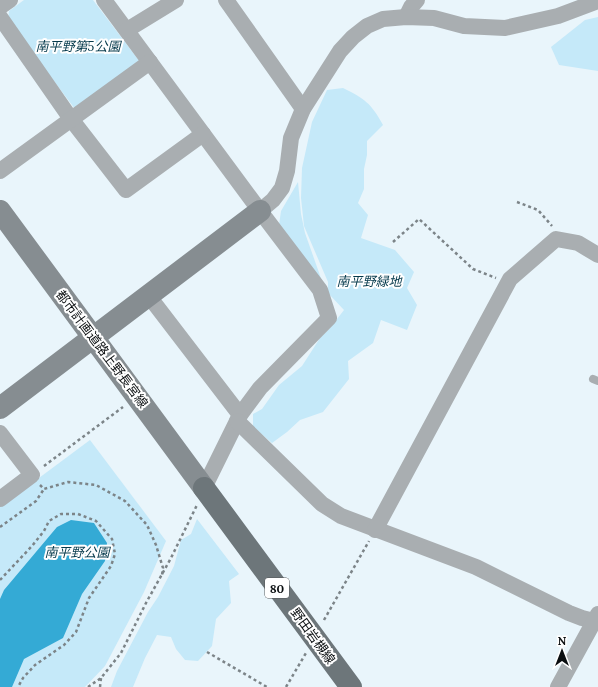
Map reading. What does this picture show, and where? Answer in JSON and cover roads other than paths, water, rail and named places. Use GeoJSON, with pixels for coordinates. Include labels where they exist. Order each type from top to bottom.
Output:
{"type":"FeatureCollection","features":[{"type":"Feature","properties":{"kind":"main road","name":"野田岩槻線"},"geometry":{"type":"LineString","coordinates":[[204,488],[350,687]]}},
{"type":"Feature","properties":{"kind":"street"},"geometry":{"type":"LineString","coordinates":[[0,7],[10,0]]}},
{"type":"Feature","properties":{"kind":"street"},"geometry":{"type":"LineString","coordinates":[[104,0],[320,290],[329,318],[260,388],[239,418],[204,488]]}},
{"type":"Feature","properties":{"kind":"street"},"geometry":{"type":"LineString","coordinates":[[127,30],[176,0]]}},
{"type":"Feature","properties":{"kind":"street"},"geometry":{"type":"LineString","coordinates":[[226,0],[303,109]]}},
{"type":"Feature","properties":{"kind":"street"},"geometry":{"type":"LineString","coordinates":[[406,17],[411,7],[417,0]]}},
{"type":"Feature","properties":{"kind":"street"},"geometry":{"type":"LineString","coordinates":[[0,408],[273,200],[282,188],[287,171],[291,138],[303,109],[340,51],[353,37],[367,26],[383,19],[406,17],[434,18],[464,26],[505,28],[558,16],[598,1]]}},
{"type":"Feature","properties":{"kind":"street"},"geometry":{"type":"LineString","coordinates":[[0,17],[71,119],[126,190],[203,134]]}},
{"type":"Feature","properties":{"kind":"street"},"geometry":{"type":"LineString","coordinates":[[0,172],[150,62]]}},
{"type":"Feature","properties":{"kind":"street","name":"都市計画道路上野長宮線"},"geometry":{"type":"LineString","coordinates":[[0,211],[204,488]]}},
{"type":"Feature","properties":{"kind":"street"},"geometry":{"type":"LineString","coordinates":[[375,530],[510,279],[556,239],[578,242],[598,255]]}},
{"type":"Feature","properties":{"kind":"street"},"geometry":{"type":"LineString","coordinates":[[148,295],[239,418],[322,504],[341,516],[375,530],[476,567],[569,613],[597,619],[558,687]]}},
{"type":"Feature","properties":{"kind":"street"},"geometry":{"type":"LineString","coordinates":[[0,434],[32,475],[0,499]]}},
{"type":"Feature","properties":{"kind":"water"},"geometry":{"type":"Polygon","coordinates":[[[71,520],[94,523],[107,543],[105,561],[82,594],[63,638],[24,659],[12,687],[0,687],[0,599],[4,590],[57,527],[71,520]]]}},
{"type":"Feature","properties":{"kind":"park label","name":"南平野第5公園"},"geometry":{"type":"Point","coordinates":[78,46]}},
{"type":"Feature","properties":{"kind":"park label","name":"南平野緑地"},"geometry":{"type":"Point","coordinates":[369,281]}},
{"type":"Feature","properties":{"kind":"park label","name":"南平野公園"},"geometry":{"type":"Point","coordinates":[77,552]}}]}
